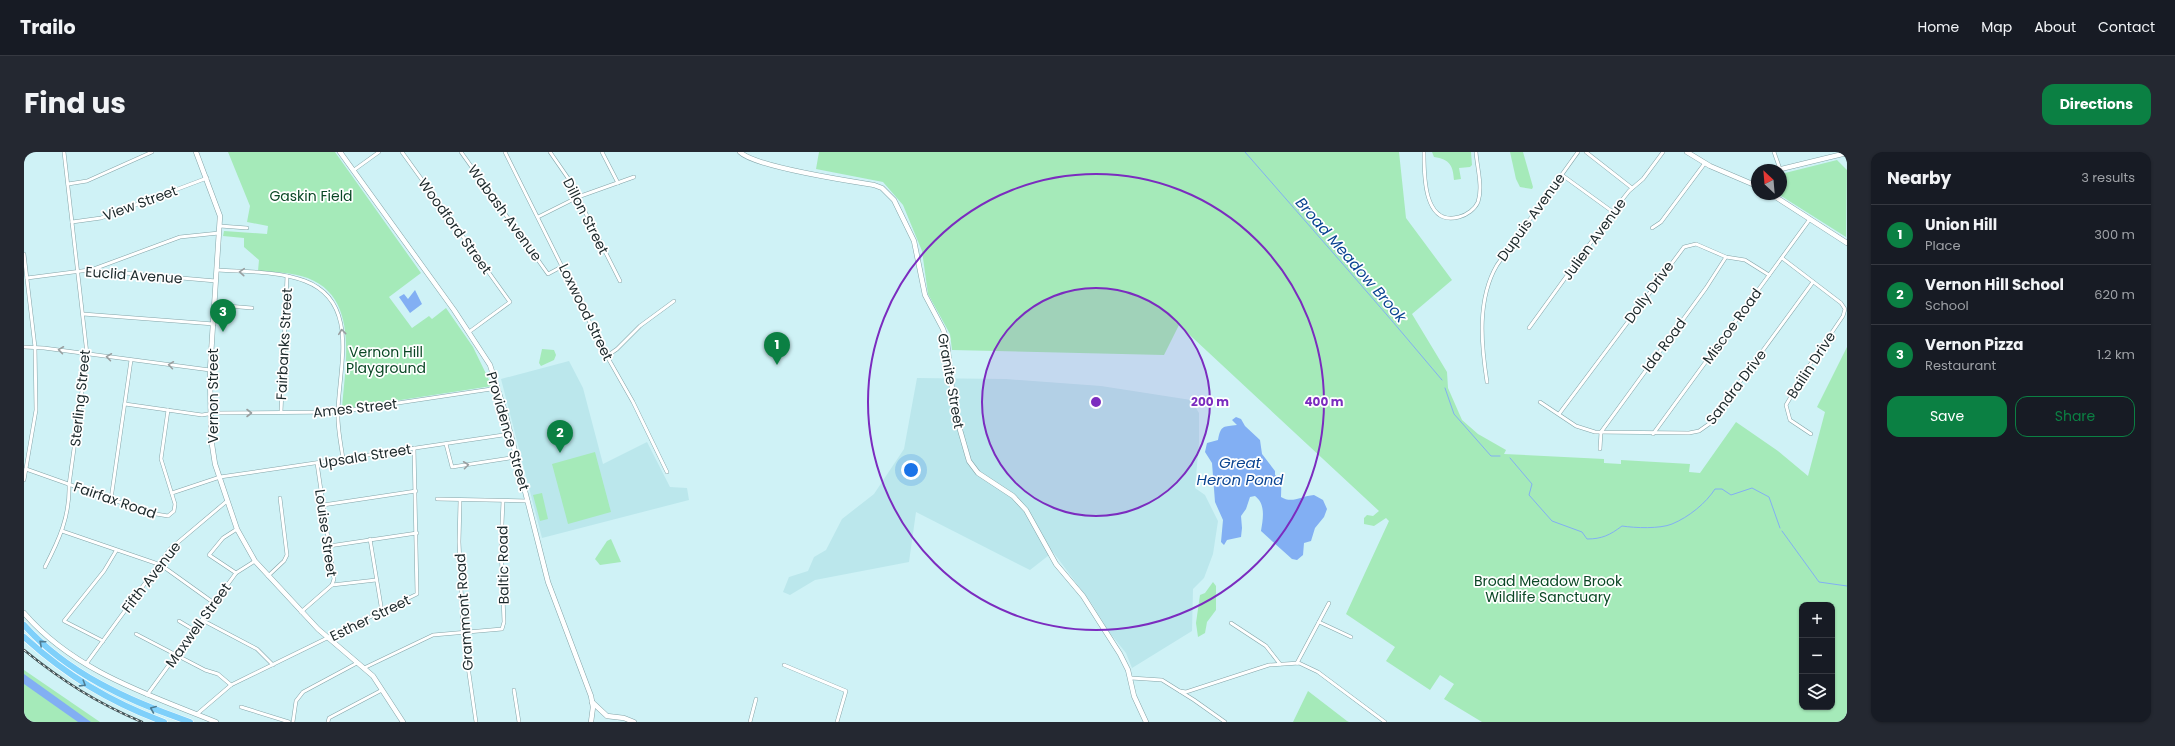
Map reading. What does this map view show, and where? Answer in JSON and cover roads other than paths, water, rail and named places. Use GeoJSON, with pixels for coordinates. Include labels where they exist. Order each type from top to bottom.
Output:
{"type":"FeatureCollection","features":[{"type":"Feature","properties":{"kind":"highway"},"geometry":{"type":"LineString","coordinates":[[24,625],[52,651],[92,679],[150,708],[190,722]]}},
{"type":"Feature","properties":{"kind":"highway"},"geometry":{"type":"LineString","coordinates":[[24,637],[66,672],[92,689],[164,722]]}},
{"type":"Feature","properties":{"kind":"street","name":"Sterling Street"},"geometry":{"type":"LineString","coordinates":[[45,567],[62,531],[70,501],[69,485],[87,354],[64,152]]}},
{"type":"Feature","properties":{"kind":"street"},"geometry":{"type":"LineString","coordinates":[[68,184],[87,181],[152,152]]}},
{"type":"Feature","properties":{"kind":"street","name":"Vernon Street"},"geometry":{"type":"LineString","coordinates":[[196,152],[219,212],[220,233],[218,270],[210,370],[210,414],[213,453],[237,529],[242,541],[255,561],[301,612],[328,638],[373,676],[403,722]]}},
{"type":"Feature","properties":{"kind":"street","name":"Providence Street"},"geometry":{"type":"LineString","coordinates":[[340,152],[469,332],[490,366],[498,388],[548,582],[592,702],[591,722]]}},
{"type":"Feature","properties":{"kind":"street"},"geometry":{"type":"LineString","coordinates":[[354,170],[380,152]]}},
{"type":"Feature","properties":{"kind":"street","name":"Woodford Street"},"geometry":{"type":"LineString","coordinates":[[402,152],[510,302],[469,332]]}},
{"type":"Feature","properties":{"kind":"street","name":"Wabash Avenue"},"geometry":{"type":"LineString","coordinates":[[461,152],[548,274],[563,266]]}},
{"type":"Feature","properties":{"kind":"street","name":"Loxwood Street"},"geometry":{"type":"LineString","coordinates":[[505,152],[563,266],[606,356],[633,402],[667,472]]}},
{"type":"Feature","properties":{"kind":"street","name":"Dillon Street"},"geometry":{"type":"LineString","coordinates":[[550,152],[564,172],[578,197],[620,281]]}},
{"type":"Feature","properties":{"kind":"street"},"geometry":{"type":"LineString","coordinates":[[602,152],[618,183]]}},
{"type":"Feature","properties":{"kind":"street","name":"Granite Street"},"geometry":{"type":"LineString","coordinates":[[740,152],[751,159],[770,164],[874,185],[882,188],[894,200],[908,226],[918,251],[922,288],[927,301],[945,334],[954,408],[969,461],[978,473],[1013,496],[1026,510],[1056,564],[1083,596],[1120,654],[1131,678],[1134,696],[1146,722]]}},
{"type":"Feature","properties":{"kind":"street"},"geometry":{"type":"LineString","coordinates":[[1424,152],[1427,196],[1435,210],[1442,215],[1451,218],[1468,213],[1478,202],[1479,187],[1476,152]]}},
{"type":"Feature","properties":{"kind":"street","name":"Dupuis Avenue"},"geometry":{"type":"LineString","coordinates":[[1487,382],[1483,342],[1483,306],[1487,284],[1497,264],[1578,152]]}},
{"type":"Feature","properties":{"kind":"street"},"geometry":{"type":"LineString","coordinates":[[1586,152],[1632,188]]}},
{"type":"Feature","properties":{"kind":"street","name":"Julien Avenue"},"geometry":{"type":"LineString","coordinates":[[1529,328],[1613,212],[1632,188],[1643,179],[1663,152]]}},
{"type":"Feature","properties":{"kind":"street"},"geometry":{"type":"LineString","coordinates":[[1687,152],[1705,163],[1751,181]]}},
{"type":"Feature","properties":{"kind":"street"},"geometry":{"type":"LineString","coordinates":[[1774,152],[1777,164]]}},
{"type":"Feature","properties":{"kind":"street"},"geometry":{"type":"LineString","coordinates":[[1787,168],[1847,153]]}},
{"type":"Feature","properties":{"kind":"street"},"geometry":{"type":"LineString","coordinates":[[1652,228],[1661,222],[1705,163]]}},
{"type":"Feature","properties":{"kind":"street"},"geometry":{"type":"LineString","coordinates":[[1562,175],[1613,212]]}},
{"type":"Feature","properties":{"kind":"street"},"geometry":{"type":"LineString","coordinates":[[538,217],[578,197],[634,177]]}},
{"type":"Feature","properties":{"kind":"street","name":"View Street"},"geometry":{"type":"LineString","coordinates":[[72,222],[101,218],[206,178]]}},
{"type":"Feature","properties":{"kind":"street"},"geometry":{"type":"LineString","coordinates":[[1781,200],[1847,242]]}},
{"type":"Feature","properties":{"kind":"street","name":"Miscoe Road"},"geometry":{"type":"LineString","coordinates":[[1653,434],[1810,218]]}},
{"type":"Feature","properties":{"kind":"street"},"geometry":{"type":"LineString","coordinates":[[220,226],[247,228]]}},
{"type":"Feature","properties":{"kind":"street"},"geometry":{"type":"LineString","coordinates":[[89,270],[180,237],[220,233]]}},
{"type":"Feature","properties":{"kind":"street","name":"Dolly Drive"},"geometry":{"type":"LineString","coordinates":[[1559,414],[1681,249],[1686,246],[1696,244],[1726,257],[1745,260],[1769,275]]}},
{"type":"Feature","properties":{"kind":"street"},"geometry":{"type":"LineString","coordinates":[[24,254],[35,347],[36,410],[25,467],[24,480]]}},
{"type":"Feature","properties":{"kind":"street","name":"Ida Road"},"geometry":{"type":"LineString","coordinates":[[1601,432],[1706,288],[1726,257]]}},
{"type":"Feature","properties":{"kind":"street"},"geometry":{"type":"LineString","coordinates":[[1782,258],[1813,282]]}},
{"type":"Feature","properties":{"kind":"street","name":"Euclid Avenue"},"geometry":{"type":"LineString","coordinates":[[27,278],[89,270],[217,281]]}},
{"type":"Feature","properties":{"kind":"street"},"geometry":{"type":"LineString","coordinates":[[218,270],[287,276],[306,282],[320,290],[329,298],[338,314],[343,336],[338,412],[343,460]]}},
{"type":"Feature","properties":{"kind":"street","name":"Fairbanks Street"},"geometry":{"type":"LineString","coordinates":[[281,412],[287,276]]}},
{"type":"Feature","properties":{"kind":"street","name":"Sandra Drive"},"geometry":{"type":"LineString","coordinates":[[1540,402],[1580,428],[1601,432],[1653,434],[1695,432],[1706,427],[1813,282]]}},
{"type":"Feature","properties":{"kind":"street","name":"Bailin Drive"},"geometry":{"type":"LineString","coordinates":[[1812,434],[1790,420],[1786,405],[1807,369],[1843,316],[1845,309],[1841,303],[1813,282]]}},
{"type":"Feature","properties":{"kind":"street"},"geometry":{"type":"LineString","coordinates":[[606,356],[617,349],[640,326],[674,301]]}},
{"type":"Feature","properties":{"kind":"street"},"geometry":{"type":"LineString","coordinates":[[215,305],[252,308]]}},
{"type":"Feature","properties":{"kind":"street"},"geometry":{"type":"LineString","coordinates":[[83,314],[214,324]]}},
{"type":"Feature","properties":{"kind":"street"},"geometry":{"type":"LineString","coordinates":[[24,347],[35,347],[210,370]]}},
{"type":"Feature","properties":{"kind":"street"},"geometry":{"type":"LineString","coordinates":[[111,499],[131,360]]}},
{"type":"Feature","properties":{"kind":"street","name":"Ames Street"},"geometry":{"type":"LineString","coordinates":[[125,404],[202,415],[281,412],[338,412],[498,388]]}},
{"type":"Feature","properties":{"kind":"street","name":"Fairfax Road"},"geometry":{"type":"LineString","coordinates":[[25,467],[69,485],[150,513],[166,516],[175,508],[161,454],[168,410]]}},
{"type":"Feature","properties":{"kind":"street"},"geometry":{"type":"LineString","coordinates":[[1600,449],[1601,432]]}},
{"type":"Feature","properties":{"kind":"street","name":"Upsala Street"},"geometry":{"type":"LineString","coordinates":[[172,492],[220,478],[510,434]]}},
{"type":"Feature","properties":{"kind":"street"},"geometry":{"type":"LineString","coordinates":[[446,444],[452,467],[516,457]]}},
{"type":"Feature","properties":{"kind":"street","name":"Esther Street"},"geometry":{"type":"LineString","coordinates":[[197,714],[231,685],[382,612],[418,592],[414,448]]}},
{"type":"Feature","properties":{"kind":"street","name":"Louise Street"},"geometry":{"type":"LineString","coordinates":[[301,612],[332,585],[334,579],[317,463]]}},
{"type":"Feature","properties":{"kind":"street"},"geometry":{"type":"LineString","coordinates":[[323,505],[416,491]]}},
{"type":"Feature","properties":{"kind":"street"},"geometry":{"type":"LineString","coordinates":[[268,576],[284,561],[287,555],[280,498]]}},
{"type":"Feature","properties":{"kind":"street"},"geometry":{"type":"LineString","coordinates":[[437,499],[460,501],[528,501]]}},
{"type":"Feature","properties":{"kind":"street","name":"Fifth Avenue"},"geometry":{"type":"LineString","coordinates":[[86,664],[158,565],[178,541],[227,501]]}},
{"type":"Feature","properties":{"kind":"street","name":"Grammont Road"},"geometry":{"type":"LineString","coordinates":[[460,501],[459,542],[463,632],[476,722]]}},
{"type":"Feature","properties":{"kind":"street","name":"Baltic Road"},"geometry":{"type":"LineString","coordinates":[[463,632],[487,631],[502,628],[504,622],[501,548],[503,501]]}},
{"type":"Feature","properties":{"kind":"street"},"geometry":{"type":"LineString","coordinates":[[236,573],[209,555],[222,538],[237,529]]}},
{"type":"Feature","properties":{"kind":"street"},"geometry":{"type":"LineString","coordinates":[[62,531],[166,568],[214,602]]}},
{"type":"Feature","properties":{"kind":"street"},"geometry":{"type":"LineString","coordinates":[[329,546],[417,533]]}},
{"type":"Feature","properties":{"kind":"street"},"geometry":{"type":"LineString","coordinates":[[370,539],[382,612]]}},
{"type":"Feature","properties":{"kind":"street"},"geometry":{"type":"LineString","coordinates":[[103,641],[64,621],[101,575],[116,550]]}},
{"type":"Feature","properties":{"kind":"street","name":"Maxwell Street"},"geometry":{"type":"LineString","coordinates":[[147,695],[236,573],[255,561]]}},
{"type":"Feature","properties":{"kind":"street"},"geometry":{"type":"LineString","coordinates":[[332,585],[376,580]]}},
{"type":"Feature","properties":{"kind":"street"},"geometry":{"type":"LineString","coordinates":[[1297,663],[1330,603]]}},
{"type":"Feature","properties":{"kind":"street"},"geometry":{"type":"LineString","coordinates":[[24,613],[54,642],[86,664],[115,681],[216,722]]}},
{"type":"Feature","properties":{"kind":"street"},"geometry":{"type":"LineString","coordinates":[[202,620],[259,650],[273,665]]}},
{"type":"Feature","properties":{"kind":"street"},"geometry":{"type":"LineString","coordinates":[[179,621],[194,630]]}},
{"type":"Feature","properties":{"kind":"street"},"geometry":{"type":"LineString","coordinates":[[1319,622],[1351,637]]}},
{"type":"Feature","properties":{"kind":"street"},"geometry":{"type":"LineString","coordinates":[[1231,623],[1266,646],[1280,664]]}},
{"type":"Feature","properties":{"kind":"street"},"geometry":{"type":"LineString","coordinates":[[364,668],[433,635],[463,632]]}},
{"type":"Feature","properties":{"kind":"street"},"geometry":{"type":"LineString","coordinates":[[136,634],[212,673],[218,674],[231,685]]}},
{"type":"Feature","properties":{"kind":"street"},"geometry":{"type":"LineString","coordinates":[[293,722],[299,695],[357,663]]}},
{"type":"Feature","properties":{"kind":"street"},"geometry":{"type":"LineString","coordinates":[[1180,691],[1186,692],[1254,670],[1280,664],[1297,663],[1310,667],[1318,672],[1385,722]]}},
{"type":"Feature","properties":{"kind":"street"},"geometry":{"type":"LineString","coordinates":[[784,665],[846,692],[837,722]]}},
{"type":"Feature","properties":{"kind":"street"},"geometry":{"type":"LineString","coordinates":[[1131,678],[1156,679],[1180,691],[1225,722]]}},
{"type":"Feature","properties":{"kind":"street"},"geometry":{"type":"LineString","coordinates":[[328,722],[329,718],[382,690]]}},
{"type":"Feature","properties":{"kind":"street"},"geometry":{"type":"LineString","coordinates":[[514,690],[519,722]]}},
{"type":"Feature","properties":{"kind":"street"},"geometry":{"type":"LineString","coordinates":[[750,722],[756,699]]}},
{"type":"Feature","properties":{"kind":"street"},"geometry":{"type":"LineString","coordinates":[[592,702],[604,715],[624,718],[634,722]]}},
{"type":"Feature","properties":{"kind":"street"},"geometry":{"type":"LineString","coordinates":[[241,707],[289,722]]}},
{"type":"Feature","properties":{"kind":"water"},"geometry":{"type":"Polygon","coordinates":[[[415,290],[422,304],[410,313],[399,297],[404,294],[408,299],[415,290]]]}},
{"type":"Feature","properties":{"kind":"water","name":"Great Heron Pond"},"geometry":{"type":"Polygon","coordinates":[[[1236,417],[1241,419],[1245,426],[1260,440],[1262,454],[1275,471],[1275,475],[1278,477],[1280,482],[1281,497],[1293,500],[1314,495],[1323,500],[1327,509],[1324,517],[1315,528],[1311,541],[1304,543],[1303,555],[1297,560],[1292,559],[1261,531],[1263,512],[1261,503],[1255,496],[1250,497],[1246,509],[1241,516],[1241,537],[1227,540],[1224,545],[1221,542],[1223,520],[1215,502],[1212,463],[1205,452],[1207,443],[1218,440],[1220,431],[1224,427],[1237,425],[1232,420],[1236,417]]]}},
{"type":"Feature","properties":{"kind":"water"},"geometry":{"type":"Polygon","coordinates":[[[24,674],[91,722],[78,722],[24,684],[24,674]]]}},
{"type":"Feature","properties":{"kind":"waterway","name":"Broad Meadow Brook"},"geometry":{"type":"LineString","coordinates":[[1245,152],[1442,380]]}},
{"type":"Feature","properties":{"kind":"waterway","name":"Broad Meadow Brook"},"geometry":{"type":"LineString","coordinates":[[1445,388],[1454,414],[1491,456],[1500,456]]}},
{"type":"Feature","properties":{"kind":"waterway","name":"Broad Meadow Brook"},"geometry":{"type":"LineString","coordinates":[[1510,458],[1532,484],[1529,495],[1552,521],[1582,532],[1587,539],[1606,536],[1622,526],[1640,528],[1667,526],[1685,518],[1707,499],[1715,489],[1722,489],[1731,495],[1752,488],[1769,497],[1780,528]]}},
{"type":"Feature","properties":{"kind":"waterway","name":"Broad Meadow Brook"},"geometry":{"type":"LineString","coordinates":[[1782,531],[1819,582],[1847,586]]}},
{"type":"Feature","properties":{"kind":"railway"},"geometry":{"type":"LineString","coordinates":[[24,650],[52,672],[80,690],[110,707],[142,722]]}},
{"type":"Feature","properties":{"kind":"place","name":"Vernon Pizza"},"geometry":{"type":"Point","coordinates":[223,332]}},
{"type":"Feature","properties":{"kind":"place","name":"Union Hill"},"geometry":{"type":"Point","coordinates":[777,365]}},
{"type":"Feature","properties":{"kind":"place","name":"Vernon Hill School"},"geometry":{"type":"Point","coordinates":[560,453]}},
{"type":"Feature","properties":{"kind":"park label","name":"Gaskin Field"},"geometry":{"type":"Point","coordinates":[311,196]}},
{"type":"Feature","properties":{"kind":"park label","name":"Vernon Hill Playground"},"geometry":{"type":"Point","coordinates":[386,360]}},
{"type":"Feature","properties":{"kind":"park label","name":"Broad Meadow Brook Wildlife Sanctuary"},"geometry":{"type":"Point","coordinates":[1548,590]}}]}
